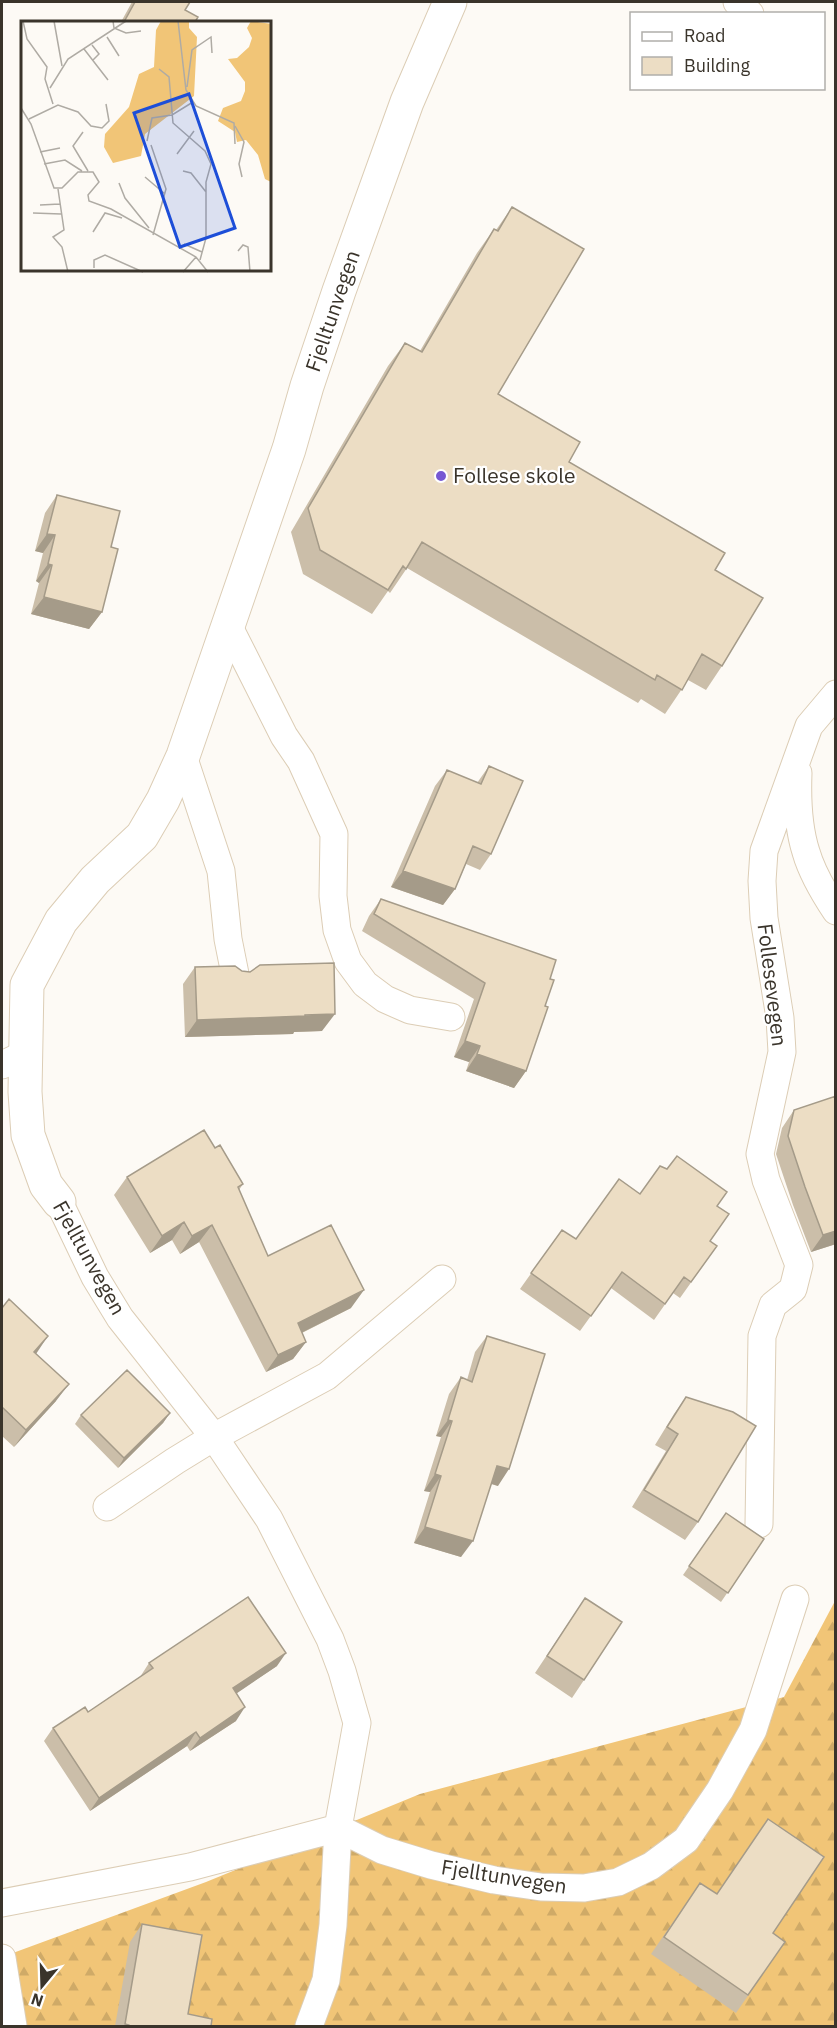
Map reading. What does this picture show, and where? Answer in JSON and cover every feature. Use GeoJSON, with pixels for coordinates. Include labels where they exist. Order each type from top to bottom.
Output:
{"type":"FeatureCollection","features":[{"type":"Feature","properties":{"kind":"street","name":"Fjelltunvegen"},"geometry":{"type":"LineString","coordinates":[[59,1202],[46,1185],[28,1135],[25,1092],[13,1059],[27,985],[61,921],[95,880],[142,836],[163,800],[183,756],[289,449],[307,386],[339,291],[407,102],[450,2]]}},
{"type":"Feature","properties":{"kind":"lane"},"geometry":{"type":"LineString","coordinates":[[228,625],[284,736],[300,761],[334,834],[333,896],[337,930],[348,961],[365,984],[385,999],[410,1010],[451,1017]]}},
{"type":"Feature","properties":{"kind":"lane","name":"Follesevegen"},"geometry":{"type":"LineString","coordinates":[[759,1524],[762,1336],[773,1305],[793,1289],[799,1265],[766,1180],[760,1154],[782,1052],[780,1018],[764,918],[762,881],[764,851],[809,726],[836,694]]}},
{"type":"Feature","properties":{"kind":"lane","name":"Follesevegen"},"geometry":{"type":"LineString","coordinates":[[798,754],[797,802],[806,852],[821,887],[836,911]]}},
{"type":"Feature","properties":{"kind":"lane"},"geometry":{"type":"LineString","coordinates":[[183,756],[221,872],[228,939],[235,974]]}},
{"type":"Feature","properties":{"kind":"lane","name":"Fjelltunvegen"},"geometry":{"type":"LineString","coordinates":[[59,1202],[95,1278],[120,1318],[214,1437],[268,1519],[330,1639],[342,1671],[357,1723],[338,1828],[333,1925],[326,1980],[309,2026]]}},
{"type":"Feature","properties":{"kind":"lane"},"geometry":{"type":"LineString","coordinates":[[107,1507],[214,1437],[327,1376],[442,1279]]}},
{"type":"Feature","properties":{"kind":"lane","name":"Fjelltunvegen"},"geometry":{"type":"LineString","coordinates":[[338,1828],[382,1850],[431,1865],[494,1880],[542,1887],[584,1888],[618,1882],[651,1866],[686,1840],[737,1760],[753,1730],[795,1599]]}},
{"type":"Feature","properties":{"kind":"lane"},"geometry":{"type":"LineString","coordinates":[[2,1903],[190,1867],[338,1828]]}},
{"type":"Feature","properties":{"kind":"lane"},"geometry":{"type":"LineString","coordinates":[[2,1958],[13,2026]]}},
{"type":"Feature","properties":{"kind":"green space"},"geometry":{"type":"Polygon","coordinates":[[[835,1601],[835,2026],[2,2026],[2,1957],[206,1882],[420,1794],[784,1697],[835,1601]]]}},
{"type":"Feature","properties":{"kind":"building"},"geometry":{"type":"Polygon","coordinates":[[[135,2],[190,2],[185,10],[198,17],[196,21],[125,21],[135,2]]]}},
{"type":"Feature","properties":{"kind":"building","name":"Follese skole"},"geometry":{"type":"Polygon","coordinates":[[[512,207],[584,249],[498,394],[580,442],[569,462],[725,553],[715,570],[763,598],[722,666],[702,654],[682,690],[657,675],[655,680],[422,542],[406,569],[403,566],[388,590],[320,550],[308,508],[405,343],[422,352],[494,229],[498,231],[512,207]]]}},
{"type":"Feature","properties":{"kind":"building"},"geometry":{"type":"Polygon","coordinates":[[[57,495],[120,511],[111,547],[118,549],[102,612],[44,597],[52,565],[48,564],[55,535],[47,534],[57,495]]]}},
{"type":"Feature","properties":{"kind":"building"},"geometry":{"type":"Polygon","coordinates":[[[489,766],[523,781],[491,854],[473,846],[455,889],[403,871],[447,770],[481,784],[489,766]]]}},
{"type":"Feature","properties":{"kind":"building"},"geometry":{"type":"Polygon","coordinates":[[[381,899],[556,960],[550,979],[554,980],[545,1006],[548,1007],[526,1071],[477,1054],[480,1046],[465,1041],[485,983],[374,914],[381,899]]]}},
{"type":"Feature","properties":{"kind":"building"},"geometry":{"type":"Polygon","coordinates":[[[334,963],[335,1014],[197,1020],[195,967],[235,966],[242,971],[250,972],[260,965],[334,963]]]}},
{"type":"Feature","properties":{"kind":"building"},"geometry":{"type":"Polygon","coordinates":[[[836,1096],[836,1231],[823,1235],[788,1136],[794,1110],[836,1096]]]}},
{"type":"Feature","properties":{"kind":"building"},"geometry":{"type":"Polygon","coordinates":[[[204,1130],[215,1148],[220,1145],[243,1184],[238,1187],[268,1256],[331,1225],[364,1290],[298,1323],[306,1342],[278,1355],[212,1225],[192,1236],[184,1222],[162,1236],[127,1177],[204,1130]]]}},
{"type":"Feature","properties":{"kind":"building"},"geometry":{"type":"Polygon","coordinates":[[[677,1156],[727,1192],[717,1206],[729,1214],[710,1241],[717,1246],[691,1282],[684,1277],[665,1304],[622,1272],[591,1316],[531,1273],[562,1230],[576,1239],[619,1179],[640,1194],[660,1166],[667,1169],[677,1156]]]}},
{"type":"Feature","properties":{"kind":"building"},"geometry":{"type":"Polygon","coordinates":[[[9,1299],[48,1336],[34,1352],[69,1384],[26,1430],[2,1407],[2,1308],[9,1299]]]}},
{"type":"Feature","properties":{"kind":"building"},"geometry":{"type":"Polygon","coordinates":[[[487,1336],[545,1354],[509,1469],[497,1466],[473,1541],[425,1527],[441,1476],[435,1474],[452,1421],[448,1420],[461,1377],[472,1382],[487,1336]]]}},
{"type":"Feature","properties":{"kind":"building"},"geometry":{"type":"Polygon","coordinates":[[[127,1370],[170,1413],[124,1458],[81,1415],[127,1370]]]}},
{"type":"Feature","properties":{"kind":"building"},"geometry":{"type":"Polygon","coordinates":[[[686,1397],[733,1412],[756,1426],[698,1522],[644,1490],[678,1434],[667,1427],[686,1397]]]}},
{"type":"Feature","properties":{"kind":"building"},"geometry":{"type":"Polygon","coordinates":[[[726,1513],[764,1539],[728,1593],[689,1566],[726,1513]]]}},
{"type":"Feature","properties":{"kind":"building"},"geometry":{"type":"Polygon","coordinates":[[[248,1597],[286,1653],[233,1688],[245,1707],[200,1738],[196,1732],[99,1798],[53,1728],[85,1707],[88,1712],[153,1668],[149,1663],[248,1597]]]}},
{"type":"Feature","properties":{"kind":"building"},"geometry":{"type":"Polygon","coordinates":[[[585,1598],[622,1622],[584,1680],[547,1656],[585,1598]]]}},
{"type":"Feature","properties":{"kind":"building"},"geometry":{"type":"Polygon","coordinates":[[[768,1819],[824,1857],[773,1933],[785,1942],[748,1995],[664,1937],[700,1883],[717,1894],[768,1819]]]}},
{"type":"Feature","properties":{"kind":"building"},"geometry":{"type":"Polygon","coordinates":[[[142,1924],[202,1935],[188,2014],[212,2019],[211,2026],[129,2026],[125,2024],[142,1924]]]}},
{"type":"Feature","properties":{"kind":"place","name":"Follese skole"},"geometry":{"type":"Point","coordinates":[441,476]}}]}
